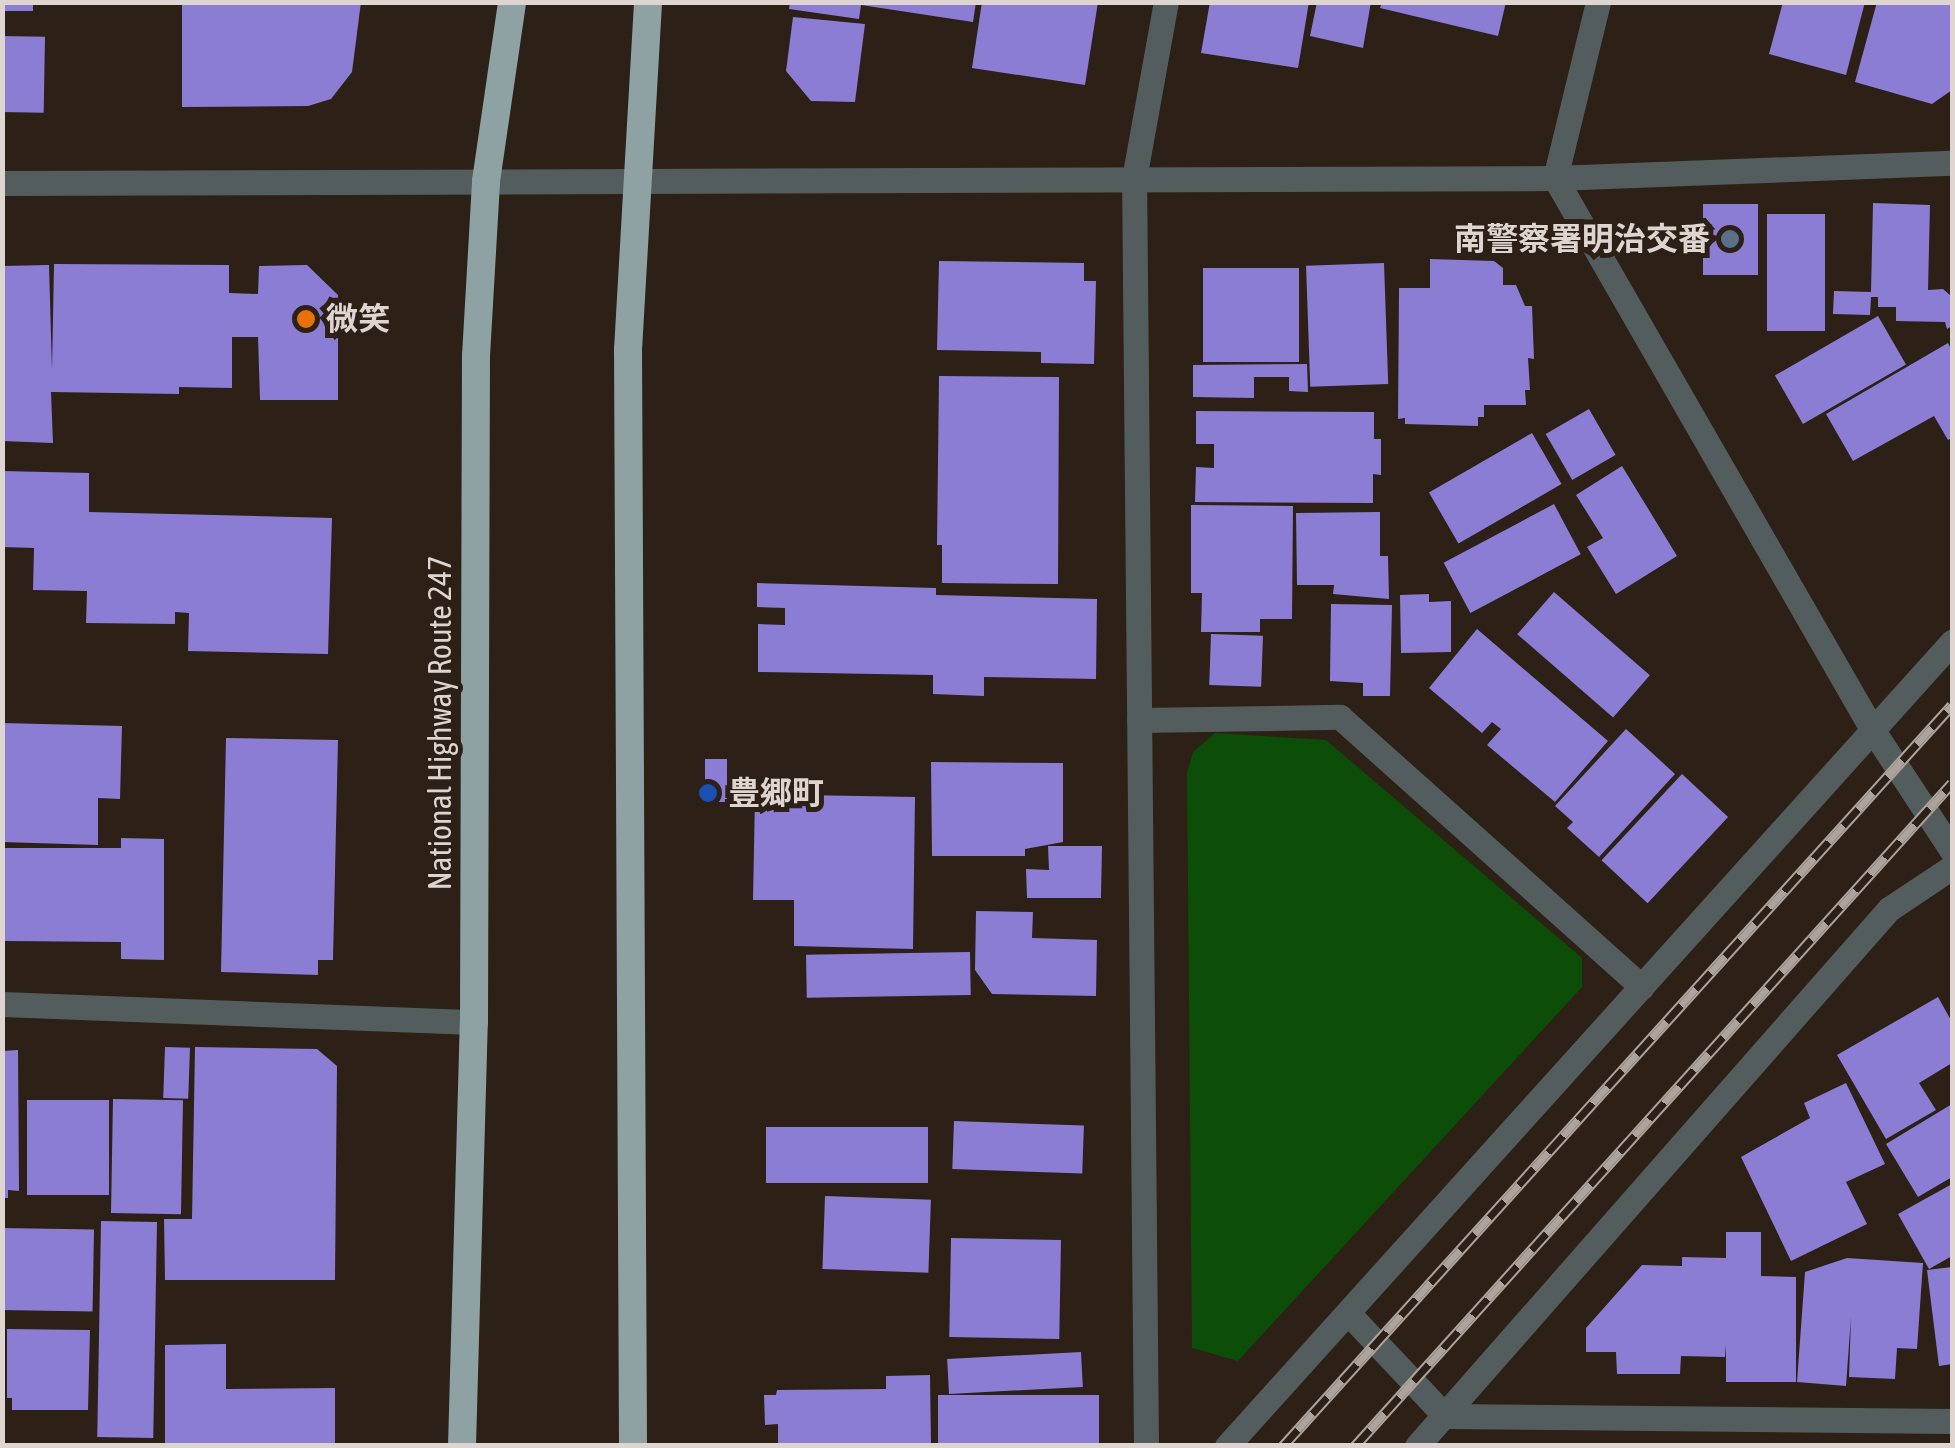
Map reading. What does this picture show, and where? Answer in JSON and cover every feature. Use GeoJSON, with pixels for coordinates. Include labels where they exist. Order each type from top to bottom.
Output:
{"type":"FeatureCollection","features":[{"type":"Feature","properties":{"kind":"highway","name":"National Highway Route 247"},"geometry":{"type":"LineString","coordinates":[[462,1446],[474,1022],[476,356],[486,181],[512,2]]}},
{"type":"Feature","properties":{"kind":"highway"},"geometry":{"type":"LineString","coordinates":[[633,1446],[628,350],[648,2]]}},
{"type":"Feature","properties":{"kind":"street"},"geometry":{"type":"LineString","coordinates":[[1146,1446],[1134,179],[1166,2]]}},
{"type":"Feature","properties":{"kind":"street"},"geometry":{"type":"LineString","coordinates":[[1598,2],[1555,178],[1872,730],[1952,851]]}},
{"type":"Feature","properties":{"kind":"street"},"geometry":{"type":"LineString","coordinates":[[2,183],[1555,178],[1952,163]]}},
{"type":"Feature","properties":{"kind":"street"},"geometry":{"type":"LineString","coordinates":[[1227,1446],[1952,642]]}},
{"type":"Feature","properties":{"kind":"street"},"geometry":{"type":"LineString","coordinates":[[1139,720],[1340,717],[1642,988]]}},
{"type":"Feature","properties":{"kind":"street"},"geometry":{"type":"LineString","coordinates":[[1418,1446],[1888,909],[1952,867]]}},
{"type":"Feature","properties":{"kind":"street"},"geometry":{"type":"LineString","coordinates":[[2,1004],[474,1022]]}},
{"type":"Feature","properties":{"kind":"street"},"geometry":{"type":"LineString","coordinates":[[1349,1314],[1446,1416],[1952,1421]]}},
{"type":"Feature","properties":{"kind":"green space"},"geometry":{"type":"Polygon","coordinates":[[[1215,733],[1326,740],[1582,958],[1582,987],[1238,1361],[1192,1348],[1187,773],[1193,752],[1215,733]]]}},
{"type":"Feature","properties":{"kind":"building"},"geometry":{"type":"Polygon","coordinates":[[[2,2],[33,2],[33,11],[2,11],[2,2]]]}},
{"type":"Feature","properties":{"kind":"building"},"geometry":{"type":"Polygon","coordinates":[[[182,2],[361,2],[352,72],[331,99],[308,106],[182,107],[182,2]]]}},
{"type":"Feature","properties":{"kind":"building"},"geometry":{"type":"Polygon","coordinates":[[[790,2],[976,2],[973,22],[861,5],[859,19],[789,9],[790,2]]]}},
{"type":"Feature","properties":{"kind":"building"},"geometry":{"type":"Polygon","coordinates":[[[982,2],[1098,2],[1085,85],[972,68],[982,2]]]}},
{"type":"Feature","properties":{"kind":"building"},"geometry":{"type":"Polygon","coordinates":[[[1210,2],[1309,2],[1298,68],[1201,53],[1210,2]]]}},
{"type":"Feature","properties":{"kind":"building"},"geometry":{"type":"Polygon","coordinates":[[[1317,2],[1371,2],[1363,48],[1310,36],[1317,2]]]}},
{"type":"Feature","properties":{"kind":"building"},"geometry":{"type":"Polygon","coordinates":[[[1382,2],[1506,2],[1498,36],[1380,8],[1382,2]]]}},
{"type":"Feature","properties":{"kind":"building"},"geometry":{"type":"Polygon","coordinates":[[[1783,2],[1865,2],[1846,75],[1769,54],[1783,2]]]}},
{"type":"Feature","properties":{"kind":"building"},"geometry":{"type":"Polygon","coordinates":[[[1877,2],[1952,2],[1952,90],[1932,104],[1855,82],[1877,2]]]}},
{"type":"Feature","properties":{"kind":"building"},"geometry":{"type":"Polygon","coordinates":[[[793,17],[865,24],[855,102],[811,101],[786,71],[793,17]]]}},
{"type":"Feature","properties":{"kind":"building"},"geometry":{"type":"Polygon","coordinates":[[[2,36],[45,37],[44,113],[2,112],[2,36]]]}},
{"type":"Feature","properties":{"kind":"building"},"geometry":{"type":"Polygon","coordinates":[[[1873,203],[1930,205],[1928,290],[1943,289],[1952,297],[1952,326],[1947,329],[1945,322],[1896,321],[1896,307],[1878,307],[1878,297],[1871,297],[1870,315],[1833,314],[1834,291],[1871,292],[1873,203]]]}},
{"type":"Feature","properties":{"kind":"building","name":"南警察署明治交番"},"geometry":{"type":"Polygon","coordinates":[[[1703,204],[1758,204],[1758,275],[1703,275],[1703,204]]]}},
{"type":"Feature","properties":{"kind":"building"},"geometry":{"type":"Polygon","coordinates":[[[1767,214],[1825,214],[1825,331],[1767,331],[1767,214]]]}},
{"type":"Feature","properties":{"kind":"building"},"geometry":{"type":"Polygon","coordinates":[[[1430,259],[1494,261],[1503,268],[1503,285],[1516,285],[1525,306],[1532,306],[1534,359],[1528,358],[1530,390],[1525,390],[1526,405],[1484,405],[1484,417],[1478,417],[1478,426],[1405,424],[1405,418],[1398,419],[1399,288],[1430,288],[1430,259]]]}},
{"type":"Feature","properties":{"kind":"building"},"geometry":{"type":"Polygon","coordinates":[[[939,261],[1084,263],[1084,281],[1096,281],[1094,364],[1041,363],[1041,352],[937,350],[939,261]]]}},
{"type":"Feature","properties":{"kind":"building"},"geometry":{"type":"Polygon","coordinates":[[[1384,263],[1388,384],[1310,387],[1306,266],[1384,263]]]}},
{"type":"Feature","properties":{"kind":"building"},"geometry":{"type":"Polygon","coordinates":[[[54,264],[229,265],[229,293],[258,294],[259,266],[307,265],[338,295],[338,400],[260,400],[258,337],[232,337],[232,388],[179,387],[179,394],[51,392],[53,443],[2,441],[2,266],[49,265],[52,370],[54,264]]]}},
{"type":"Feature","properties":{"kind":"building"},"geometry":{"type":"Polygon","coordinates":[[[1203,268],[1299,268],[1299,362],[1203,362],[1203,268]]]}},
{"type":"Feature","properties":{"kind":"building"},"geometry":{"type":"Polygon","coordinates":[[[1878,316],[1906,364],[1803,424],[1775,376],[1878,316]]]}},
{"type":"Feature","properties":{"kind":"building"},"geometry":{"type":"Polygon","coordinates":[[[1948,343],[1952,351],[1952,438],[1948,440],[1934,416],[1853,461],[1826,414],[1948,343]]]}},
{"type":"Feature","properties":{"kind":"building"},"geometry":{"type":"Polygon","coordinates":[[[1307,364],[1308,392],[1289,391],[1289,377],[1254,377],[1254,398],[1193,397],[1193,365],[1307,364]]]}},
{"type":"Feature","properties":{"kind":"building"},"geometry":{"type":"Polygon","coordinates":[[[939,376],[1059,377],[1058,584],[942,583],[942,545],[937,545],[939,376]]]}},
{"type":"Feature","properties":{"kind":"building"},"geometry":{"type":"Polygon","coordinates":[[[1589,409],[1616,455],[1572,480],[1546,434],[1589,409]]]}},
{"type":"Feature","properties":{"kind":"building"},"geometry":{"type":"Polygon","coordinates":[[[1196,411],[1374,412],[1374,439],[1381,439],[1381,475],[1373,474],[1373,503],[1195,502],[1196,467],[1214,468],[1214,444],[1196,444],[1196,411]]]}},
{"type":"Feature","properties":{"kind":"building"},"geometry":{"type":"Polygon","coordinates":[[[1532,433],[1562,484],[1458,544],[1429,492],[1532,433]]]}},
{"type":"Feature","properties":{"kind":"building"},"geometry":{"type":"Polygon","coordinates":[[[1622,466],[1677,556],[1616,594],[1587,547],[1603,538],[1576,495],[1622,466]]]}},
{"type":"Feature","properties":{"kind":"building"},"geometry":{"type":"Polygon","coordinates":[[[2,471],[89,473],[89,512],[332,518],[328,654],[188,651],[189,613],[175,612],[175,624],[86,623],[87,591],[33,590],[34,548],[2,547],[2,471]]]}},
{"type":"Feature","properties":{"kind":"building"},"geometry":{"type":"Polygon","coordinates":[[[1554,504],[1581,554],[1470,613],[1444,563],[1554,504]]]}},
{"type":"Feature","properties":{"kind":"building"},"geometry":{"type":"Polygon","coordinates":[[[1191,505],[1293,506],[1292,619],[1260,619],[1260,632],[1201,632],[1202,593],[1191,593],[1191,505]]]}},
{"type":"Feature","properties":{"kind":"building"},"geometry":{"type":"Polygon","coordinates":[[[1380,512],[1380,556],[1388,556],[1389,599],[1333,594],[1334,585],[1297,585],[1296,513],[1380,512]]]}},
{"type":"Feature","properties":{"kind":"building"},"geometry":{"type":"Polygon","coordinates":[[[757,583],[936,588],[936,595],[1097,599],[1096,679],[984,677],[984,696],[933,694],[933,675],[758,672],[758,624],[785,625],[785,608],[757,607],[757,583]]]}},
{"type":"Feature","properties":{"kind":"building"},"geometry":{"type":"Polygon","coordinates":[[[1554,592],[1650,675],[1613,718],[1517,634],[1554,592]]]}},
{"type":"Feature","properties":{"kind":"building"},"geometry":{"type":"Polygon","coordinates":[[[1429,594],[1429,602],[1451,601],[1451,652],[1401,653],[1400,595],[1429,594]]]}},
{"type":"Feature","properties":{"kind":"building"},"geometry":{"type":"Polygon","coordinates":[[[1331,604],[1392,605],[1390,696],[1363,696],[1363,683],[1330,681],[1331,604]]]}},
{"type":"Feature","properties":{"kind":"building"},"geometry":{"type":"Polygon","coordinates":[[[1477,629],[1608,741],[1555,802],[1487,745],[1501,729],[1492,722],[1482,733],[1429,688],[1477,629]]]}},
{"type":"Feature","properties":{"kind":"building"},"geometry":{"type":"Polygon","coordinates":[[[1211,634],[1263,636],[1261,687],[1209,685],[1211,634]]]}},
{"type":"Feature","properties":{"kind":"building"},"geometry":{"type":"Polygon","coordinates":[[[2,723],[122,726],[120,799],[98,798],[98,845],[2,842],[2,723]]]}},
{"type":"Feature","properties":{"kind":"building"},"geometry":{"type":"Polygon","coordinates":[[[1626,729],[1675,774],[1599,857],[1567,828],[1573,822],[1555,806],[1626,729]]]}},
{"type":"Feature","properties":{"kind":"building"},"geometry":{"type":"Polygon","coordinates":[[[226,738],[338,740],[333,960],[318,960],[318,975],[221,972],[226,738]]]}},
{"type":"Feature","properties":{"kind":"building"},"geometry":{"type":"Polygon","coordinates":[[[705,759],[727,759],[727,802],[705,802],[705,759]]]}},
{"type":"Feature","properties":{"kind":"building"},"geometry":{"type":"Polygon","coordinates":[[[931,762],[1063,763],[1063,842],[1025,849],[1025,856],[932,856],[931,762]]]}},
{"type":"Feature","properties":{"kind":"building"},"geometry":{"type":"Polygon","coordinates":[[[1682,774],[1728,817],[1648,903],[1602,860],[1682,774]]]}},
{"type":"Feature","properties":{"kind":"building"},"geometry":{"type":"Polygon","coordinates":[[[755,794],[915,797],[913,949],[794,946],[794,900],[753,900],[755,794]]]}},
{"type":"Feature","properties":{"kind":"building"},"geometry":{"type":"Polygon","coordinates":[[[121,838],[164,839],[164,960],[121,959],[121,942],[4,941],[4,848],[121,848],[121,838]]]}},
{"type":"Feature","properties":{"kind":"building"},"geometry":{"type":"Polygon","coordinates":[[[1048,846],[1102,846],[1101,898],[1027,898],[1026,869],[1049,870],[1048,846]]]}},
{"type":"Feature","properties":{"kind":"building"},"geometry":{"type":"Polygon","coordinates":[[[976,911],[1033,912],[1032,938],[1097,940],[1096,996],[992,994],[975,970],[976,911]]]}},
{"type":"Feature","properties":{"kind":"building"},"geometry":{"type":"Polygon","coordinates":[[[970,952],[971,995],[807,998],[806,955],[970,952]]]}},
{"type":"Feature","properties":{"kind":"building"},"geometry":{"type":"Polygon","coordinates":[[[1938,997],[1952,1022],[1952,1063],[1919,1083],[1936,1110],[1886,1139],[1837,1055],[1938,997]]]}},
{"type":"Feature","properties":{"kind":"building"},"geometry":{"type":"Polygon","coordinates":[[[165,1047],[190,1048],[188,1099],[163,1098],[165,1047]]]}},
{"type":"Feature","properties":{"kind":"building"},"geometry":{"type":"Polygon","coordinates":[[[195,1047],[317,1049],[337,1066],[335,1280],[165,1280],[164,1219],[192,1219],[195,1047]]]}},
{"type":"Feature","properties":{"kind":"building"},"geometry":{"type":"Polygon","coordinates":[[[18,1050],[19,1191],[8,1190],[8,1198],[2,1198],[2,1051],[18,1050]]]}},
{"type":"Feature","properties":{"kind":"building"},"geometry":{"type":"Polygon","coordinates":[[[1846,1083],[1885,1164],[1846,1182],[1867,1224],[1791,1261],[1741,1157],[1810,1118],[1804,1103],[1846,1083]]]}},
{"type":"Feature","properties":{"kind":"building"},"geometry":{"type":"Polygon","coordinates":[[[113,1099],[183,1100],[181,1214],[111,1213],[113,1099]]]}},
{"type":"Feature","properties":{"kind":"building"},"geometry":{"type":"Polygon","coordinates":[[[27,1100],[109,1100],[109,1195],[27,1195],[27,1100]]]}},
{"type":"Feature","properties":{"kind":"building"},"geometry":{"type":"Polygon","coordinates":[[[1952,1104],[1952,1177],[1918,1197],[1886,1144],[1952,1104]]]}},
{"type":"Feature","properties":{"kind":"building"},"geometry":{"type":"Polygon","coordinates":[[[954,1121],[1084,1126],[1082,1174],[952,1169],[954,1121]]]}},
{"type":"Feature","properties":{"kind":"building"},"geometry":{"type":"Polygon","coordinates":[[[766,1127],[928,1127],[928,1183],[766,1183],[766,1127]]]}},
{"type":"Feature","properties":{"kind":"building"},"geometry":{"type":"Polygon","coordinates":[[[1952,1184],[1952,1256],[1929,1269],[1898,1214],[1952,1184]]]}},
{"type":"Feature","properties":{"kind":"building"},"geometry":{"type":"Polygon","coordinates":[[[825,1196],[931,1200],[928,1273],[822,1269],[825,1196]]]}},
{"type":"Feature","properties":{"kind":"building"},"geometry":{"type":"Polygon","coordinates":[[[101,1221],[157,1222],[153,1438],[97,1437],[101,1221]]]}},
{"type":"Feature","properties":{"kind":"building"},"geometry":{"type":"Polygon","coordinates":[[[2,1228],[94,1230],[93,1312],[2,1310],[2,1228]]]}},
{"type":"Feature","properties":{"kind":"building"},"geometry":{"type":"Polygon","coordinates":[[[1726,1232],[1761,1232],[1761,1276],[1796,1277],[1796,1382],[1726,1382],[1726,1345],[1725,1357],[1681,1356],[1680,1374],[1617,1374],[1616,1352],[1586,1352],[1586,1328],[1642,1265],[1682,1266],[1682,1257],[1726,1258],[1726,1232]]]}},
{"type":"Feature","properties":{"kind":"building"},"geometry":{"type":"Polygon","coordinates":[[[951,1238],[1061,1240],[1059,1339],[949,1337],[951,1238]]]}},
{"type":"Feature","properties":{"kind":"building"},"geometry":{"type":"Polygon","coordinates":[[[1847,1258],[1923,1263],[1917,1349],[1897,1348],[1895,1379],[1849,1377],[1851,1317],[1846,1386],[1797,1382],[1805,1272],[1847,1258]]]}},
{"type":"Feature","properties":{"kind":"building"},"geometry":{"type":"Polygon","coordinates":[[[1952,1267],[1952,1364],[1939,1366],[1927,1270],[1952,1267]]]}},
{"type":"Feature","properties":{"kind":"building"},"geometry":{"type":"Polygon","coordinates":[[[7,1329],[90,1330],[88,1410],[12,1410],[12,1398],[7,1398],[7,1329]]]}},
{"type":"Feature","properties":{"kind":"building"},"geometry":{"type":"Polygon","coordinates":[[[226,1344],[226,1389],[335,1388],[335,1446],[165,1446],[165,1345],[226,1344]]]}},
{"type":"Feature","properties":{"kind":"building"},"geometry":{"type":"Polygon","coordinates":[[[1081,1352],[1083,1387],[949,1394],[947,1359],[1081,1352]]]}},
{"type":"Feature","properties":{"kind":"building"},"geometry":{"type":"Polygon","coordinates":[[[930,1375],[931,1446],[778,1446],[778,1424],[765,1425],[764,1395],[776,1395],[777,1390],[886,1389],[886,1376],[930,1375]]]}},
{"type":"Feature","properties":{"kind":"building"},"geometry":{"type":"Polygon","coordinates":[[[938,1395],[1099,1395],[1099,1446],[938,1446],[938,1395]]]}},
{"type":"Feature","properties":{"kind":"railway"},"geometry":{"type":"LineString","coordinates":[[1283,1446],[1952,705]]}},
{"type":"Feature","properties":{"kind":"railway"},"geometry":{"type":"LineString","coordinates":[[1355,1446],[1952,783]]}},
{"type":"Feature","properties":{"kind":"place","name":"南警察署明治交番"},"geometry":{"type":"Point","coordinates":[1730,239]}},
{"type":"Feature","properties":{"kind":"place","name":"微笑"},"geometry":{"type":"Point","coordinates":[306,319]}},
{"type":"Feature","properties":{"kind":"place","name":"豊郷町"},"geometry":{"type":"Point","coordinates":[708,793]}}]}
